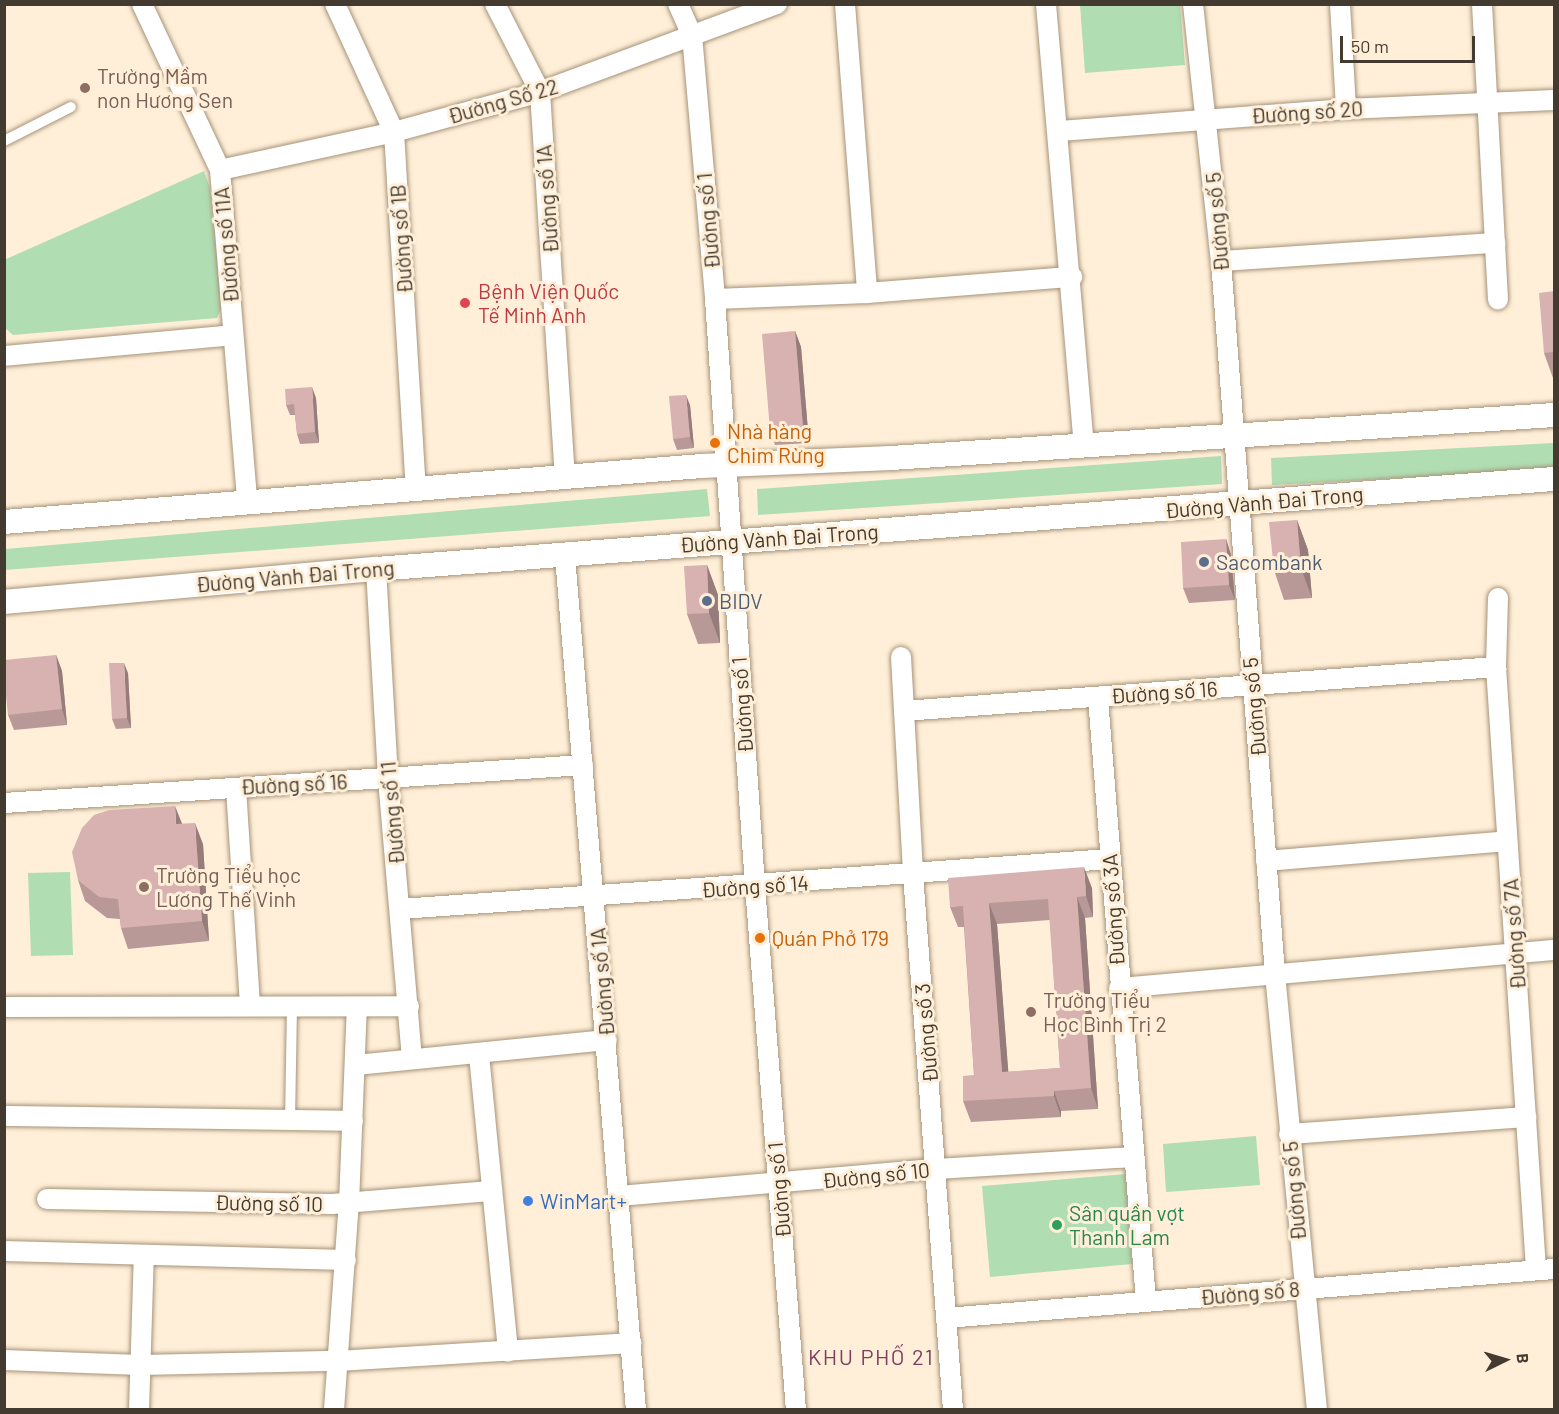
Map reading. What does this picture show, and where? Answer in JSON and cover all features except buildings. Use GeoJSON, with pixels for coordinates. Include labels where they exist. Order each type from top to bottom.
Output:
{"type":"FeatureCollection","features":[{"type":"Feature","properties":{"kind":"street","name":"Đường số 11A"},"geometry":{"type":"LineString","coordinates":[[142,4],[220,170],[247,501]]}},
{"type":"Feature","properties":{"kind":"street","name":"Đường số 1B"},"geometry":{"type":"LineString","coordinates":[[335,4],[394,132],[416,487]]}},
{"type":"Feature","properties":{"kind":"street","name":"Đường số 1A"},"geometry":{"type":"LineString","coordinates":[[495,4],[540,92],[565,476]]}},
{"type":"Feature","properties":{"kind":"street","name":"Đường số 1"},"geometry":{"type":"LineString","coordinates":[[678,4],[692,35],[715,299],[724,465],[754,886],[796,1410]]}},
{"type":"Feature","properties":{"kind":"street","name":"Đường Số 22"},"geometry":{"type":"LineString","coordinates":[[220,170],[394,132],[540,92],[777,4]]}},
{"type":"Feature","properties":{"kind":"street"},"geometry":{"type":"LineString","coordinates":[[845,4],[867,293]]}},
{"type":"Feature","properties":{"kind":"street"},"geometry":{"type":"LineString","coordinates":[[1046,4],[1060,131],[1084,445]]}},
{"type":"Feature","properties":{"kind":"street","name":"Đường số 5"},"geometry":{"type":"LineString","coordinates":[[1193,4],[1208,119],[1221,261],[1275,974],[1303,1288],[1317,1410]]}},
{"type":"Feature","properties":{"kind":"street"},"geometry":{"type":"LineString","coordinates":[[1341,4],[1346,109]]}},
{"type":"Feature","properties":{"kind":"street"},"geometry":{"type":"LineString","coordinates":[[1482,4],[1498,300]]}},
{"type":"Feature","properties":{"kind":"street","name":"Đường số 20"},"geometry":{"type":"LineString","coordinates":[[1060,131],[1346,109],[1554,100]]}},
{"type":"Feature","properties":{"kind":"street"},"geometry":{"type":"LineString","coordinates":[[1221,261],[1495,243]]}},
{"type":"Feature","properties":{"kind":"street"},"geometry":{"type":"LineString","coordinates":[[715,299],[867,293],[1072,277]]}},
{"type":"Feature","properties":{"kind":"street"},"geometry":{"type":"LineString","coordinates":[[4,356],[233,335]]}},
{"type":"Feature","properties":{"kind":"street"},"geometry":{"type":"LineString","coordinates":[[4,522],[416,487],[724,465],[1554,415]]}},
{"type":"Feature","properties":{"kind":"street","name":"Đường Vành Đai Trong"},"geometry":{"type":"LineString","coordinates":[[4,602],[376,569],[1554,480]]}},
{"type":"Feature","properties":{"kind":"street","name":"Đường số 1A"},"geometry":{"type":"LineString","coordinates":[[565,556],[636,1410]]}},
{"type":"Feature","properties":{"kind":"street","name":"Đường số 11"},"geometry":{"type":"LineString","coordinates":[[376,569],[388,779],[410,1006],[412,1057]]}},
{"type":"Feature","properties":{"kind":"street","name":"Đường số 7A"},"geometry":{"type":"LineString","coordinates":[[1498,598],[1496,668],[1526,1117],[1545,1270]]}},
{"type":"Feature","properties":{"kind":"street","name":"Đường số 3"},"geometry":{"type":"LineString","coordinates":[[901,657],[913,874],[937,1169],[953,1410]]}},
{"type":"Feature","properties":{"kind":"street","name":"Đường số 16"},"geometry":{"type":"LineString","coordinates":[[904,711],[1496,668]]}},
{"type":"Feature","properties":{"kind":"street","name":"Đường số 3A"},"geometry":{"type":"LineString","coordinates":[[1098,698],[1119,988],[1146,1301]]}},
{"type":"Feature","properties":{"kind":"street","name":"Đường số 16"},"geometry":{"type":"LineString","coordinates":[[4,803],[583,765]]}},
{"type":"Feature","properties":{"kind":"street"},"geometry":{"type":"LineString","coordinates":[[236,788],[250,1006]]}},
{"type":"Feature","properties":{"kind":"street"},"geometry":{"type":"LineString","coordinates":[[1266,861],[1507,841]]}},
{"type":"Feature","properties":{"kind":"street","name":"Đường số 14"},"geometry":{"type":"LineString","coordinates":[[400,909],[754,886],[1110,859]]}},
{"type":"Feature","properties":{"kind":"street"},"geometry":{"type":"LineString","coordinates":[[1119,988],[1554,950]]}},
{"type":"Feature","properties":{"kind":"street"},"geometry":{"type":"LineString","coordinates":[[4,1007],[292,1006],[357,1008],[410,1006]]}},
{"type":"Feature","properties":{"kind":"street"},"geometry":{"type":"LineString","coordinates":[[334,1410],[346,1260],[357,1008]]}},
{"type":"Feature","properties":{"kind":"street"},"geometry":{"type":"LineString","coordinates":[[356,1065],[412,1057],[479,1055],[607,1040]]}},
{"type":"Feature","properties":{"kind":"street"},"geometry":{"type":"LineString","coordinates":[[479,1055],[490,1191],[508,1352]]}},
{"type":"Feature","properties":{"kind":"street"},"geometry":{"type":"LineString","coordinates":[[4,1116],[353,1121]]}},
{"type":"Feature","properties":{"kind":"street"},"geometry":{"type":"LineString","coordinates":[[1289,1134],[1526,1117]]}},
{"type":"Feature","properties":{"kind":"street","name":"Đường số 10"},"geometry":{"type":"LineString","coordinates":[[619,1196],[779,1185],[937,1169],[1134,1157]]}},
{"type":"Feature","properties":{"kind":"street","name":"Đường số 10"},"geometry":{"type":"LineString","coordinates":[[47,1199],[349,1203],[490,1191]]}},
{"type":"Feature","properties":{"kind":"street"},"geometry":{"type":"LineString","coordinates":[[4,1251],[346,1260]]}},
{"type":"Feature","properties":{"kind":"street"},"geometry":{"type":"LineString","coordinates":[[139,1410],[144,1255]]}},
{"type":"Feature","properties":{"kind":"street","name":"Đường số 8"},"geometry":{"type":"LineString","coordinates":[[946,1318],[1545,1270]]}},
{"type":"Feature","properties":{"kind":"street"},"geometry":{"type":"LineString","coordinates":[[4,1360],[140,1365],[338,1361],[631,1343]]}},
{"type":"Feature","properties":{"kind":"lane"},"geometry":{"type":"LineString","coordinates":[[4,141],[71,107]]}},
{"type":"Feature","properties":{"kind":"lane"},"geometry":{"type":"LineString","coordinates":[[290,1121],[292,1006]]}},
{"type":"Feature","properties":{"kind":"green space"},"geometry":{"type":"Polygon","coordinates":[[[1080,5],[1180,5],[1185,65],[1085,73],[1080,5]]]}},
{"type":"Feature","properties":{"kind":"green space"},"geometry":{"type":"Polygon","coordinates":[[[204,171],[210,188],[222,307],[217,318],[13,335],[5,328],[4,260],[204,171]]]}},
{"type":"Feature","properties":{"kind":"green space"},"geometry":{"type":"Polygon","coordinates":[[[1554,443],[1554,470],[1272,485],[1271,458],[1554,443]]]}},
{"type":"Feature","properties":{"kind":"green space"},"geometry":{"type":"Polygon","coordinates":[[[1221,456],[1222,484],[758,515],[757,489],[1221,456]]]}},
{"type":"Feature","properties":{"kind":"green space"},"geometry":{"type":"Polygon","coordinates":[[[707,489],[710,516],[5,570],[5,549],[707,489]]]}},
{"type":"Feature","properties":{"kind":"green space"},"geometry":{"type":"Polygon","coordinates":[[[70,872],[73,955],[31,956],[28,873],[70,872]]]}},
{"type":"Feature","properties":{"kind":"green space"},"geometry":{"type":"Polygon","coordinates":[[[1256,1136],[1260,1185],[1166,1192],[1163,1144],[1256,1136]]]}},
{"type":"Feature","properties":{"kind":"green space","name":"Sân quần vợt Thanh Lam"},"geometry":{"type":"Polygon","coordinates":[[[1126,1174],[1132,1264],[990,1277],[982,1186],[1126,1174]]]}},
{"type":"Feature","properties":{"kind":"place","name":"Trường Mầm non Hương Sen"},"geometry":{"type":"Point","coordinates":[85,88]}},
{"type":"Feature","properties":{"kind":"place","name":"Bệnh Viện Quốc Tế Minh Anh"},"geometry":{"type":"Point","coordinates":[465,303]}},
{"type":"Feature","properties":{"kind":"place","name":"Nhà hàng Chim Rừng"},"geometry":{"type":"Point","coordinates":[715,443]}},
{"type":"Feature","properties":{"kind":"place","name":"Sacombank"},"geometry":{"type":"Point","coordinates":[1204,562]}},
{"type":"Feature","properties":{"kind":"place","name":"BIDV"},"geometry":{"type":"Point","coordinates":[707,601]}},
{"type":"Feature","properties":{"kind":"place","name":"Trường Tiểu học Lương Thế Vinh"},"geometry":{"type":"Point","coordinates":[144,887]}},
{"type":"Feature","properties":{"kind":"place","name":"Quán Phở 179"},"geometry":{"type":"Point","coordinates":[760,938]}},
{"type":"Feature","properties":{"kind":"place","name":"Trường Tiểu Học Bình Trị 2"},"geometry":{"type":"Point","coordinates":[1031,1012]}},
{"type":"Feature","properties":{"kind":"place","name":"WinMart+"},"geometry":{"type":"Point","coordinates":[528,1201]}},
{"type":"Feature","properties":{"kind":"place","name":"Sân quần vợt Thanh Lam"},"geometry":{"type":"Point","coordinates":[1057,1225]}},
{"type":"Feature","properties":{"kind":"district","name":"KHU PHỐ 21"},"geometry":{"type":"Point","coordinates":[871,1357]}}]}
